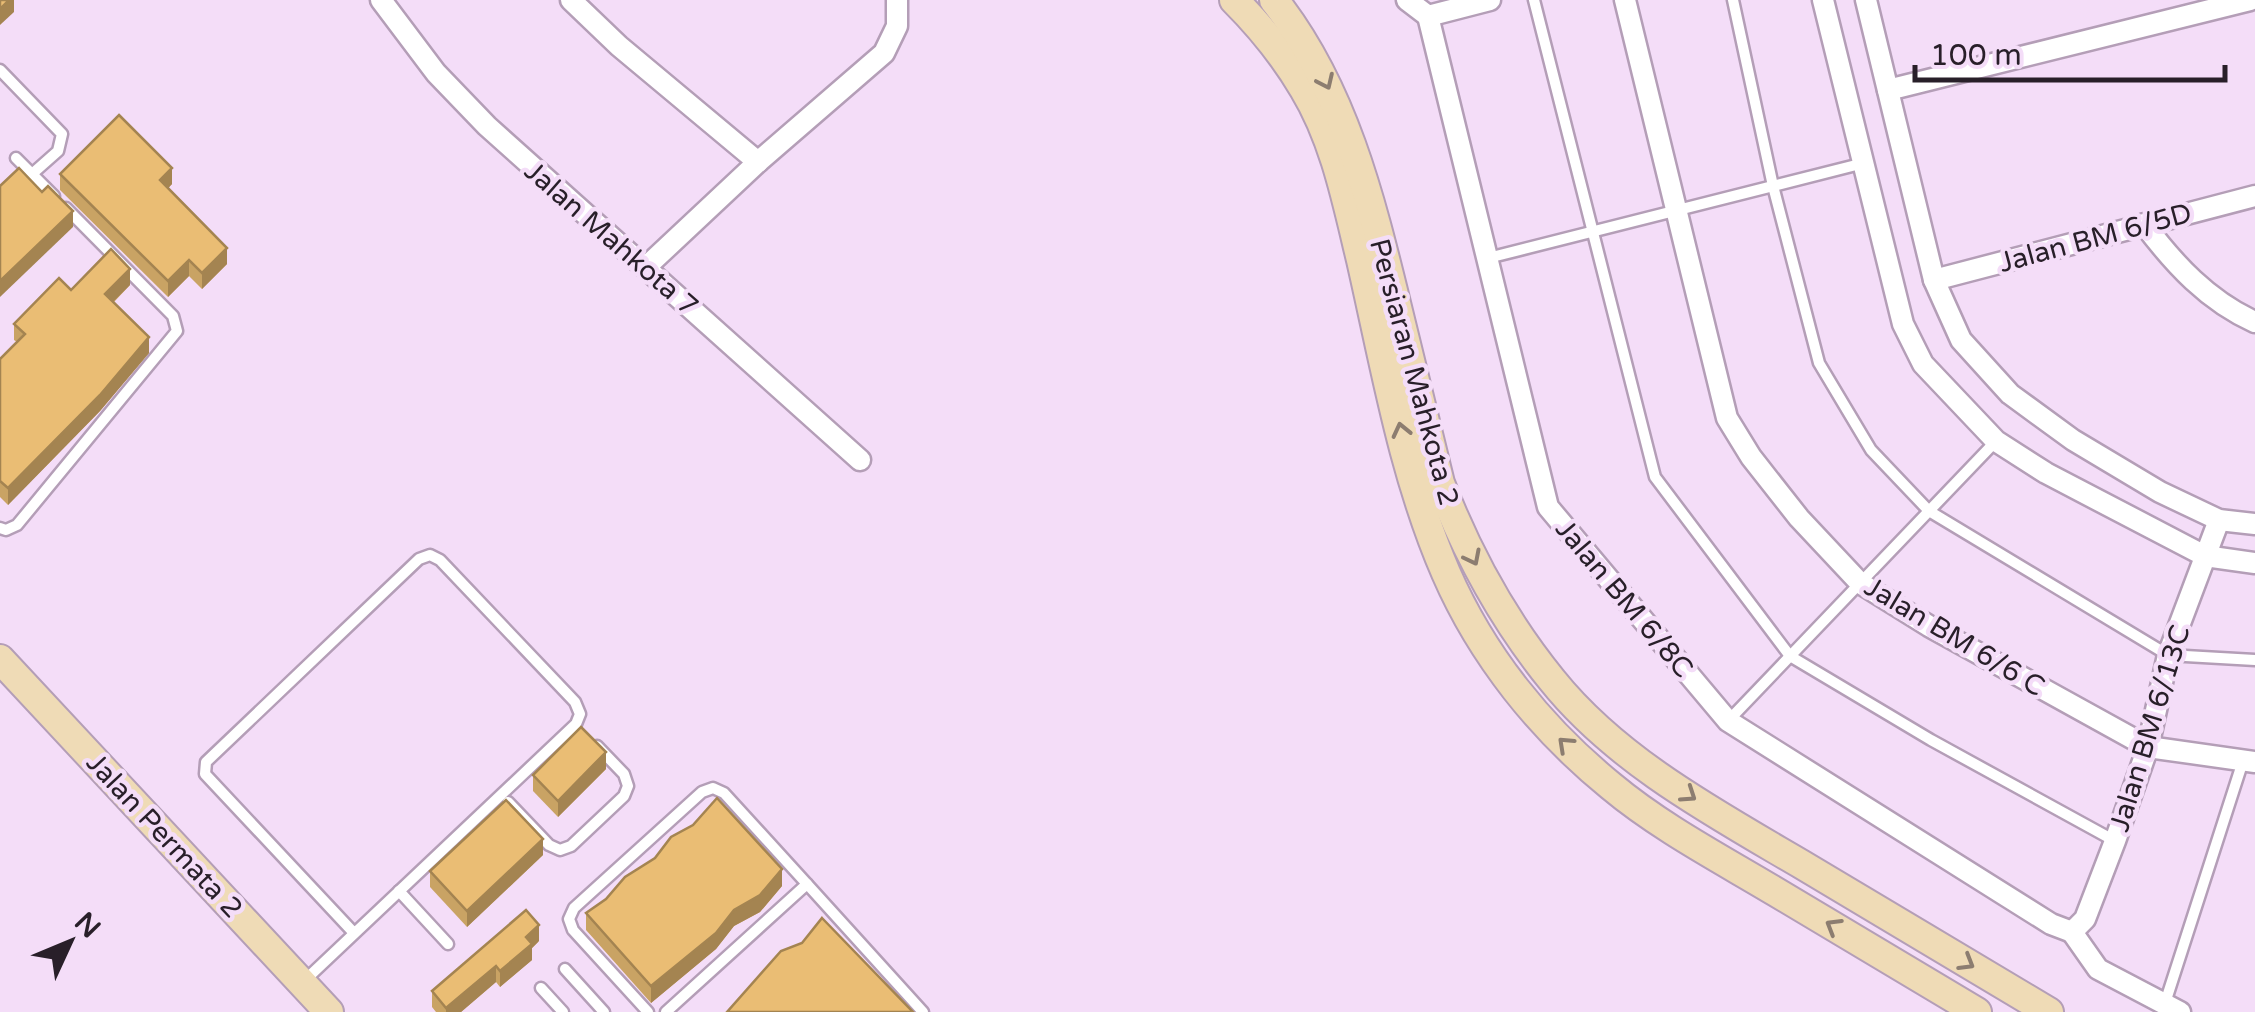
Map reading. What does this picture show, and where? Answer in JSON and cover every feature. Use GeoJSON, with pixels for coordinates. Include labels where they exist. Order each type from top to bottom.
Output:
{"type":"FeatureCollection","features":[{"type":"Feature","properties":{"kind":"main road","name":"Persiaran Mahkota 2"},"geometry":{"type":"LineString","coordinates":[[1234,0],[1279,52],[1305,90],[1326,135],[1427,485],[1509,619],[1553,681],[1614,742],[1734,824],[2049,1012]]}},
{"type":"Feature","properties":{"kind":"main road","name":"Persiaran Mahkota 2"},"geometry":{"type":"LineString","coordinates":[[1274,0],[1296,28],[1327,82],[1373,210],[1446,575],[1512,685],[1550,730],[1612,788],[1690,841],[1977,1012]]}},
{"type":"Feature","properties":{"kind":"main road","name":"Jalan Permata 2"},"geometry":{"type":"LineString","coordinates":[[0,659],[329,1012]]}},
{"type":"Feature","properties":{"kind":"street","name":"Jalan Mahkota 7"},"geometry":{"type":"LineString","coordinates":[[381,0],[436,73],[487,126],[860,460]]}},
{"type":"Feature","properties":{"kind":"street"},"geometry":{"type":"LineString","coordinates":[[572,0],[607,36],[758,162]]}},
{"type":"Feature","properties":{"kind":"street"},"geometry":{"type":"LineString","coordinates":[[646,267],[758,162],[884,53],[897,26],[897,0]]}},
{"type":"Feature","properties":{"kind":"street"},"geometry":{"type":"LineString","coordinates":[[1407,0],[1428,16],[1490,0]]}},
{"type":"Feature","properties":{"kind":"street","name":"Jalan BM 6/6 C"},"geometry":{"type":"LineString","coordinates":[[1625,0],[1727,418],[1800,518],[1860,583],[1929,626],[2148,746],[2249,761]]}},
{"type":"Feature","properties":{"kind":"street"},"geometry":{"type":"LineString","coordinates":[[1824,0],[1903,324],[1924,364],[1996,441],[2046,474],[2205,556],[2255,563]]}},
{"type":"Feature","properties":{"kind":"street"},"geometry":{"type":"LineString","coordinates":[[1866,0],[1934,280],[1961,340],[2010,394],[2073,440],[2160,492],[2219,520],[2255,524]]}},
{"type":"Feature","properties":{"kind":"street"},"geometry":{"type":"LineString","coordinates":[[1888,90],[2250,0]]}},
{"type":"Feature","properties":{"kind":"street","name":"Jalan BM 6/8C"},"geometry":{"type":"LineString","coordinates":[[1428,16],[1548,507],[1728,721],[2051,924],[2072,932]]}},
{"type":"Feature","properties":{"kind":"street","name":"Jalan BM 6/5D"},"geometry":{"type":"LineString","coordinates":[[1934,280],[2255,196]]}},
{"type":"Feature","properties":{"kind":"street"},"geometry":{"type":"LineString","coordinates":[[2144,224],[2200,288],[2255,322]]}},
{"type":"Feature","properties":{"kind":"street","name":"Jalan BM 6/13C"},"geometry":{"type":"LineString","coordinates":[[2072,932],[2085,919],[2115,840],[2148,746],[2168,654],[2219,520]]}},
{"type":"Feature","properties":{"kind":"street"},"geometry":{"type":"LineString","coordinates":[[2072,932],[2098,969],[2173,1008]]}},
{"type":"Feature","properties":{"kind":"lane"},"geometry":{"type":"LineString","coordinates":[[1534,0],[1655,477],[1790,656],[1930,740],[2115,840]]}},
{"type":"Feature","properties":{"kind":"lane"},"geometry":{"type":"LineString","coordinates":[[1733,0],[1773,186],[1820,363],[1871,450],[1929,511],[2168,654],[2255,660]]}},
{"type":"Feature","properties":{"kind":"lane"},"geometry":{"type":"LineString","coordinates":[[0,70],[62,134],[58,151],[32,174]]}},
{"type":"Feature","properties":{"kind":"lane"},"geometry":{"type":"LineString","coordinates":[[0,528],[6,530],[17,524],[174,336],[178,326],[173,316],[16,158]]}},
{"type":"Feature","properties":{"kind":"lane"},"geometry":{"type":"LineString","coordinates":[[1488,258],[1865,162]]}},
{"type":"Feature","properties":{"kind":"lane"},"geometry":{"type":"LineString","coordinates":[[1728,721],[1996,441]]}},
{"type":"Feature","properties":{"kind":"lane"},"geometry":{"type":"LineString","coordinates":[[302,983],[576,724],[580,714],[576,702],[440,560],[430,555],[418,559],[206,762],[205,774],[354,933]]}},
{"type":"Feature","properties":{"kind":"lane"},"geometry":{"type":"LineString","coordinates":[[501,794],[549,845],[560,850],[571,846],[624,796],[628,786],[624,774],[576,724]]}},
{"type":"Feature","properties":{"kind":"lane"},"geometry":{"type":"LineString","coordinates":[[2173,1008],[2249,761]]}},
{"type":"Feature","properties":{"kind":"lane"},"geometry":{"type":"LineString","coordinates":[[648,1012],[573,930],[569,919],[574,908],[702,792],[713,788],[724,793],[923,1012]]}},
{"type":"Feature","properties":{"kind":"lane"},"geometry":{"type":"LineString","coordinates":[[666,1012],[807,884]]}},
{"type":"Feature","properties":{"kind":"lane"},"geometry":{"type":"LineString","coordinates":[[399,891],[448,944]]}},
{"type":"Feature","properties":{"kind":"lane"},"geometry":{"type":"LineString","coordinates":[[565,969],[604,1012]]}},
{"type":"Feature","properties":{"kind":"lane"},"geometry":{"type":"LineString","coordinates":[[541,988],[563,1012]]}},
{"type":"Feature","properties":{"kind":"building"},"geometry":{"type":"Polygon","coordinates":[[[119,115],[172,168],[160,180],[227,248],[202,273],[189,260],[168,281],[60,174],[119,115]]]}},
{"type":"Feature","properties":{"kind":"building"},"geometry":{"type":"Polygon","coordinates":[[[19,168],[42,192],[48,186],[73,211],[0,281],[0,186],[19,168]]]}},
{"type":"Feature","properties":{"kind":"building"},"geometry":{"type":"Polygon","coordinates":[[[111,249],[130,269],[105,294],[149,337],[100,395],[8,488],[0,481],[0,359],[25,334],[14,324],[59,278],[71,290],[111,249]]]}},
{"type":"Feature","properties":{"kind":"building"},"geometry":{"type":"Polygon","coordinates":[[[581,727],[606,752],[558,801],[533,775],[581,727]]]}},
{"type":"Feature","properties":{"kind":"building"},"geometry":{"type":"Polygon","coordinates":[[[717,798],[782,869],[760,895],[734,910],[716,933],[651,986],[586,913],[606,899],[625,877],[655,858],[671,837],[693,825],[717,798]]]}},
{"type":"Feature","properties":{"kind":"building"},"geometry":{"type":"Polygon","coordinates":[[[506,800],[543,839],[467,911],[430,871],[506,800]]]}},
{"type":"Feature","properties":{"kind":"building"},"geometry":{"type":"Polygon","coordinates":[[[526,910],[539,925],[526,937],[532,944],[500,971],[496,966],[446,1008],[432,991],[526,910]]]}},
{"type":"Feature","properties":{"kind":"building"},"geometry":{"type":"Polygon","coordinates":[[[822,918],[913,1012],[727,1012],[781,951],[802,943],[822,918]]]}}]}
